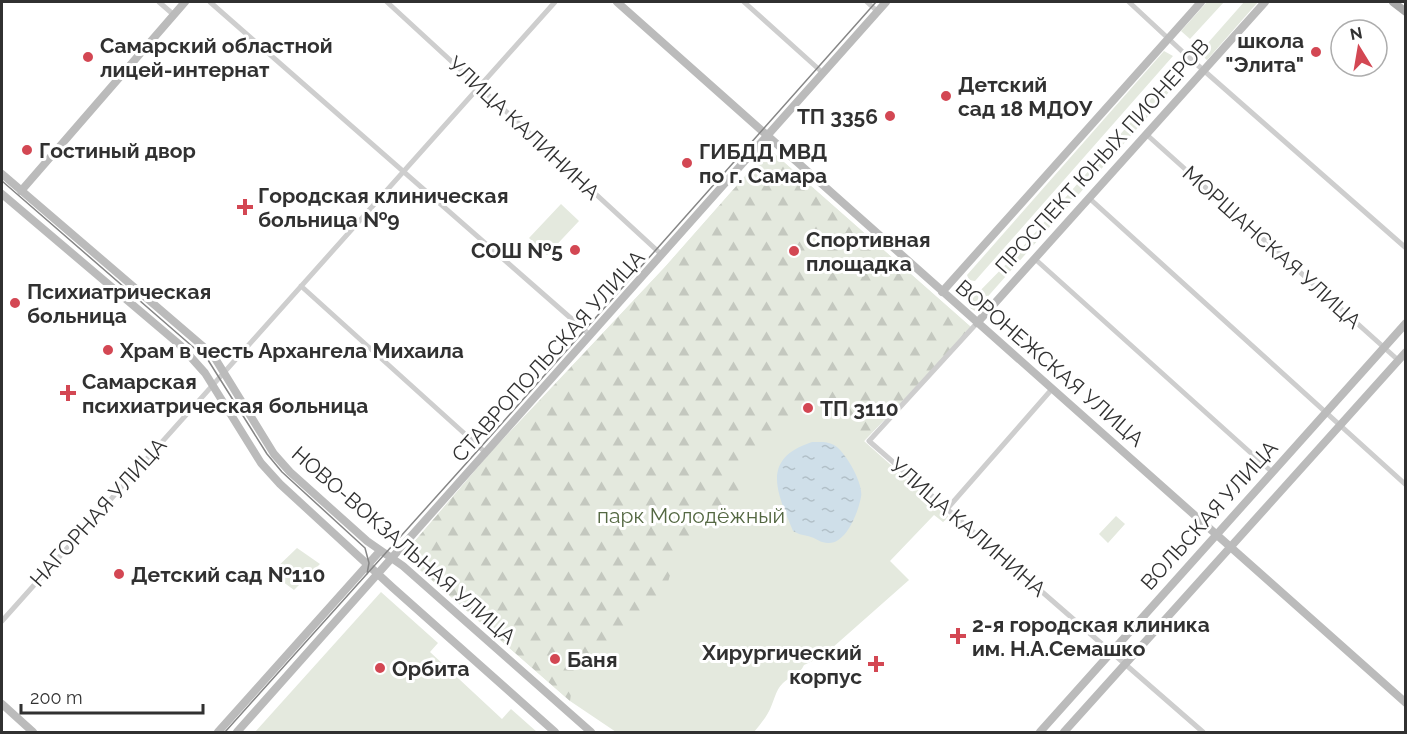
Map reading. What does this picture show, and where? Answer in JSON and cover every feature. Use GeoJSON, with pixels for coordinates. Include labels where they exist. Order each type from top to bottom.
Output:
{"type":"FeatureCollection","features":[{"type":"Feature","properties":{"kind":"main road"},"geometry":{"type":"LineString","coordinates":[[1393,2],[1406,12]]}},
{"type":"Feature","properties":{"kind":"street"},"geometry":{"type":"LineString","coordinates":[[159,2],[174,15]]}},
{"type":"Feature","properties":{"kind":"street"},"geometry":{"type":"LineString","coordinates":[[21,191],[185,2]]}},
{"type":"Feature","properties":{"kind":"street"},"geometry":{"type":"LineString","coordinates":[[210,2],[590,336]]}},
{"type":"Feature","properties":{"kind":"street","name":"УЛИЦА КАЛИНИНА"},"geometry":{"type":"LineString","coordinates":[[387,2],[662,255]]}},
{"type":"Feature","properties":{"kind":"street","name":"НАГОРНАЯ УЛИЦА"},"geometry":{"type":"LineString","coordinates":[[2,621],[555,2]]}},
{"type":"Feature","properties":{"kind":"street","name":"ВОРОНЕЖСКАЯ УЛИЦА"},"geometry":{"type":"LineString","coordinates":[[617,2],[1406,703]]}},
{"type":"Feature","properties":{"kind":"street"},"geometry":{"type":"LineString","coordinates":[[744,2],[822,73]]}},
{"type":"Feature","properties":{"kind":"street"},"geometry":{"type":"LineString","coordinates":[[867,2],[877,11]]}},
{"type":"Feature","properties":{"kind":"street","name":"СТАВРОПОЛЬСКАЯ УЛИЦА"},"geometry":{"type":"LineString","coordinates":[[237,732],[886,2]]}},
{"type":"Feature","properties":{"kind":"street"},"geometry":{"type":"LineString","coordinates":[[1129,2],[1406,248]]}},
{"type":"Feature","properties":{"kind":"street","name":"ПРОСПЕКТ ЮНЫХ ПИОНЕРОВ"},"geometry":{"type":"LineString","coordinates":[[942,292],[1201,2]]}},
{"type":"Feature","properties":{"kind":"street","name":"ПРОСПЕКТ ЮНЫХ ПИОНЕРОВ"},"geometry":{"type":"LineString","coordinates":[[869,441],[1265,2]]}},
{"type":"Feature","properties":{"kind":"street","name":"МОРШАНСКАЯ УЛИЦА"},"geometry":{"type":"LineString","coordinates":[[1146,134],[1398,360]]}},
{"type":"Feature","properties":{"kind":"street","name":"НОВО-ВОКЗАЛЬНАЯ УЛИЦА"},"geometry":{"type":"LineString","coordinates":[[2,174],[204,346],[224,371],[274,454],[290,472],[367,541],[392,558],[591,732]]}},
{"type":"Feature","properties":{"kind":"street","name":"НОВО-ВОКЗАЛЬНАЯ УЛИЦА"},"geometry":{"type":"LineString","coordinates":[[2,194],[175,340],[199,365],[213,384],[261,463],[280,484],[377,574],[555,732]]}},
{"type":"Feature","properties":{"kind":"street"},"geometry":{"type":"LineString","coordinates":[[1089,198],[1406,485]]}},
{"type":"Feature","properties":{"kind":"street"},"geometry":{"type":"LineString","coordinates":[[1035,259],[1272,472]]}},
{"type":"Feature","properties":{"kind":"street"},"geometry":{"type":"LineString","coordinates":[[301,286],[486,453]]}},
{"type":"Feature","properties":{"kind":"street","name":"ВОЛЬСКАЯ УЛИЦА"},"geometry":{"type":"LineString","coordinates":[[1040,732],[1406,322]]}},
{"type":"Feature","properties":{"kind":"street","name":"ВОЛЬСКАЯ УЛИЦА"},"geometry":{"type":"LineString","coordinates":[[1064,732],[1406,351]]}},
{"type":"Feature","properties":{"kind":"street"},"geometry":{"type":"LineString","coordinates":[[947,509],[1052,389]]}},
{"type":"Feature","properties":{"kind":"street","name":"УЛИЦА КАЛИНИНА"},"geometry":{"type":"LineString","coordinates":[[869,441],[1203,732]]}},
{"type":"Feature","properties":{"kind":"street"},"geometry":{"type":"LineString","coordinates":[[218,732],[380,551]]}},
{"type":"Feature","properties":{"kind":"street"},"geometry":{"type":"LineString","coordinates":[[2,704],[33,732]]}},
{"type":"Feature","properties":{"kind":"green space"},"geometry":{"type":"Polygon","coordinates":[[[1207,2],[1224,2],[1190,39],[1181,31],[1207,2]]]}},
{"type":"Feature","properties":{"kind":"green space"},"geometry":{"type":"Polygon","coordinates":[[[1244,2],[1258,2],[1207,60],[1199,53],[1244,2]]]}},
{"type":"Feature","properties":{"kind":"green space"},"geometry":{"type":"Polygon","coordinates":[[[1164,51],[1173,56],[975,281],[969,280],[967,275],[1164,51]]]}},
{"type":"Feature","properties":{"kind":"green space"},"geometry":{"type":"Polygon","coordinates":[[[1176,70],[1182,76],[1159,104],[975,311],[970,308],[970,301],[1020,250],[1176,70]]]}},
{"type":"Feature","properties":{"kind":"green space","name":"парк Молодёжный"},"geometry":{"type":"Polygon","coordinates":[[[769,149],[972,328],[864,441],[949,517],[943,522],[934,515],[890,561],[909,580],[823,656],[804,665],[800,671],[783,683],[768,713],[754,732],[616,732],[570,701],[403,555],[491,452],[665,267],[769,149]]]}},
{"type":"Feature","properties":{"kind":"green space","name":"парк Молодёжный"},"geometry":{"type":"Polygon","coordinates":[[[769,149],[972,328],[864,441],[856,427],[813,404],[803,411],[797,424],[769,434],[751,458],[739,460],[733,470],[745,497],[673,565],[668,582],[649,616],[617,630],[605,649],[573,680],[570,701],[403,555],[491,452],[665,267],[769,149]]]}},
{"type":"Feature","properties":{"kind":"green space"},"geometry":{"type":"Polygon","coordinates":[[[561,204],[579,221],[547,255],[529,238],[561,204]]]}},
{"type":"Feature","properties":{"kind":"green space"},"geometry":{"type":"Polygon","coordinates":[[[1116,516],[1125,524],[1108,543],[1099,534],[1116,516]]]}},
{"type":"Feature","properties":{"kind":"green space"},"geometry":{"type":"Polygon","coordinates":[[[297,548],[320,564],[294,590],[271,573],[297,548]]]}},
{"type":"Feature","properties":{"kind":"green space","name":"Орбита"},"geometry":{"type":"Polygon","coordinates":[[[381,592],[438,643],[430,652],[502,719],[511,709],[537,732],[255,732],[381,592]]]}},
{"type":"Feature","properties":{"kind":"water"},"geometry":{"type":"Polygon","coordinates":[[[812,442],[829,443],[838,448],[853,468],[860,484],[861,497],[854,519],[846,533],[834,542],[823,542],[793,531],[778,490],[779,467],[785,458],[796,449],[812,442]]]}},
{"type":"Feature","properties":{"kind":"tram line"},"geometry":{"type":"LineString","coordinates":[[225,732],[876,2]]}},
{"type":"Feature","properties":{"kind":"tram line"},"geometry":{"type":"LineString","coordinates":[[2,181],[208,360],[267,454],[282,472],[365,548],[369,563],[367,574]]}},
{"type":"Feature","properties":{"kind":"place","name":"школа \"Элита\""},"geometry":{"type":"Point","coordinates":[1316,52]}},
{"type":"Feature","properties":{"kind":"place","name":"Самарский областной лицей-интернат"},"geometry":{"type":"Point","coordinates":[88,57]}},
{"type":"Feature","properties":{"kind":"place","name":"Детский сад 18 МДОУ"},"geometry":{"type":"Point","coordinates":[946,96]}},
{"type":"Feature","properties":{"kind":"place","name":"ТП 3356"},"geometry":{"type":"Point","coordinates":[890,116]}},
{"type":"Feature","properties":{"kind":"place","name":"Гостиный двор"},"geometry":{"type":"Point","coordinates":[27,150]}},
{"type":"Feature","properties":{"kind":"place","name":"ГИБДД МВД по г. Самара"},"geometry":{"type":"Point","coordinates":[687,163]}},
{"type":"Feature","properties":{"kind":"place","name":"Городская клиническая больница №9"},"geometry":{"type":"Point","coordinates":[245,207]}},
{"type":"Feature","properties":{"kind":"place","name":"СОШ №5"},"geometry":{"type":"Point","coordinates":[575,250]}},
{"type":"Feature","properties":{"kind":"place","name":"Спортивная площадка"},"geometry":{"type":"Point","coordinates":[794,251]}},
{"type":"Feature","properties":{"kind":"place","name":"Психиатрическая больница"},"geometry":{"type":"Point","coordinates":[15,303]}},
{"type":"Feature","properties":{"kind":"place","name":"Храм в честь Архангела Михаила"},"geometry":{"type":"Point","coordinates":[108,350]}},
{"type":"Feature","properties":{"kind":"place","name":"Самарская психиатрическая больница"},"geometry":{"type":"Point","coordinates":[68,393]}},
{"type":"Feature","properties":{"kind":"place","name":"ТП 3110"},"geometry":{"type":"Point","coordinates":[808,408]}},
{"type":"Feature","properties":{"kind":"place","name":"Детский сад №110"},"geometry":{"type":"Point","coordinates":[119,574]}},
{"type":"Feature","properties":{"kind":"place","name":"2-я городская клиника им. Н.А.Семашко"},"geometry":{"type":"Point","coordinates":[958,636]}},
{"type":"Feature","properties":{"kind":"place","name":"Баня"},"geometry":{"type":"Point","coordinates":[555,659]}},
{"type":"Feature","properties":{"kind":"place","name":"Хирургический корпус"},"geometry":{"type":"Point","coordinates":[876,664]}},
{"type":"Feature","properties":{"kind":"place","name":"Орбита"},"geometry":{"type":"Point","coordinates":[380,668]}}]}
